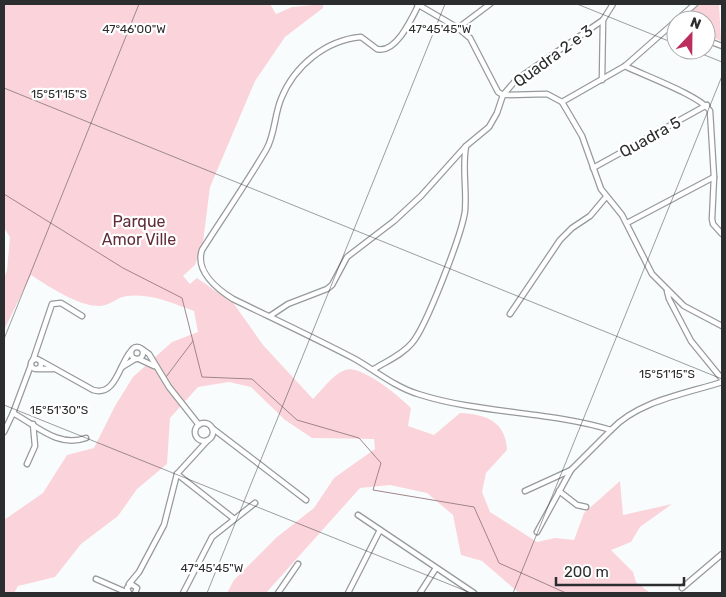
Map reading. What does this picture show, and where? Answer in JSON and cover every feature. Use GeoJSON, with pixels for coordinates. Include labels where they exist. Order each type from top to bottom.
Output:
{"type":"FeatureCollection","features":[{"type":"Feature","properties":{"kind":"street"},"geometry":{"type":"LineString","coordinates":[[611,430],[419,394],[404,389],[374,369],[223,293],[202,269],[200,256],[267,149],[281,100],[292,78],[315,54],[350,39],[361,37],[377,49],[388,48],[403,34],[418,4],[458,28],[474,43],[490,81],[503,95],[547,94],[562,102],[582,136],[601,190],[627,223],[647,265],[667,290],[684,306],[722,326]]}},
{"type":"Feature","properties":{"kind":"street"},"geometry":{"type":"LineString","coordinates":[[458,28],[490,4]]}},
{"type":"Feature","properties":{"kind":"street"},"geometry":{"type":"LineString","coordinates":[[602,80],[604,20],[613,4]]}},
{"type":"Feature","properties":{"kind":"street","name":"Quadra 2 e 3"},"geometry":{"type":"LineString","coordinates":[[503,95],[525,73],[604,20]]}},
{"type":"Feature","properties":{"kind":"street"},"geometry":{"type":"LineString","coordinates":[[562,102],[625,66],[666,31]]}},
{"type":"Feature","properties":{"kind":"street"},"geometry":{"type":"LineString","coordinates":[[625,66],[707,105],[712,120],[714,177],[712,219],[713,224],[722,234]]}},
{"type":"Feature","properties":{"kind":"street"},"geometry":{"type":"LineString","coordinates":[[270,316],[288,304],[327,290],[332,285],[348,257],[394,221],[421,196],[466,146],[489,127],[498,112],[503,95]]}},
{"type":"Feature","properties":{"kind":"street","name":"Quadra 5"},"geometry":{"type":"LineString","coordinates":[[593,168],[707,105]]}},
{"type":"Feature","properties":{"kind":"street"},"geometry":{"type":"LineString","coordinates":[[374,369],[399,355],[413,342],[430,309],[463,223],[466,146]]}},
{"type":"Feature","properties":{"kind":"street"},"geometry":{"type":"LineString","coordinates":[[627,223],[714,177]]}},
{"type":"Feature","properties":{"kind":"street"},"geometry":{"type":"LineString","coordinates":[[510,314],[560,240],[572,228],[590,216],[606,197]]}},
{"type":"Feature","properties":{"kind":"street"},"geometry":{"type":"LineString","coordinates":[[537,532],[571,470],[627,416],[640,409],[722,380],[691,341],[668,299],[667,290]]}},
{"type":"Feature","properties":{"kind":"street"},"geometry":{"type":"LineString","coordinates":[[38,369],[35,351],[52,304],[61,303],[82,316]]}},
{"type":"Feature","properties":{"kind":"street"},"geometry":{"type":"LineString","coordinates":[[38,360],[93,390],[100,391],[110,387],[131,351],[137,347],[142,349],[148,354],[199,425]]}},
{"type":"Feature","properties":{"kind":"street"},"geometry":{"type":"LineString","coordinates":[[121,368],[143,355],[142,349]]}},
{"type":"Feature","properties":{"kind":"street"},"geometry":{"type":"LineString","coordinates":[[131,351],[137,359],[156,367]]}},
{"type":"Feature","properties":{"kind":"street"},"geometry":{"type":"LineString","coordinates":[[4,432],[31,365],[38,360]]}},
{"type":"Feature","properties":{"kind":"street"},"geometry":{"type":"LineString","coordinates":[[31,365],[38,369],[53,368]]}},
{"type":"Feature","properties":{"kind":"street"},"geometry":{"type":"LineString","coordinates":[[25,379],[38,369]]}},
{"type":"Feature","properties":{"kind":"street"},"geometry":{"type":"LineString","coordinates":[[13,413],[63,442],[76,442],[86,438]]}},
{"type":"Feature","properties":{"kind":"street"},"geometry":{"type":"LineString","coordinates":[[27,464],[35,446],[33,424]]}},
{"type":"Feature","properties":{"kind":"street"},"geometry":{"type":"LineString","coordinates":[[199,425],[206,424],[221,433],[306,500]]}},
{"type":"Feature","properties":{"kind":"street"},"geometry":{"type":"LineString","coordinates":[[199,425],[196,434],[200,440],[199,450]]}},
{"type":"Feature","properties":{"kind":"street"},"geometry":{"type":"LineString","coordinates":[[128,593],[126,590],[139,572],[164,525],[177,474],[210,438],[212,428]]}},
{"type":"Feature","properties":{"kind":"street"},"geometry":{"type":"LineString","coordinates":[[200,440],[221,433]]}},
{"type":"Feature","properties":{"kind":"street"},"geometry":{"type":"LineString","coordinates":[[525,491],[571,470]]}},
{"type":"Feature","properties":{"kind":"street"},"geometry":{"type":"LineString","coordinates":[[177,474],[234,518]]}},
{"type":"Feature","properties":{"kind":"street"},"geometry":{"type":"LineString","coordinates":[[559,491],[577,504],[586,507]]}},
{"type":"Feature","properties":{"kind":"street"},"geometry":{"type":"LineString","coordinates":[[183,593],[212,537],[255,503]]}},
{"type":"Feature","properties":{"kind":"street"},"geometry":{"type":"LineString","coordinates":[[358,515],[474,593]]}},
{"type":"Feature","properties":{"kind":"street"},"geometry":{"type":"LineString","coordinates":[[348,593],[380,530]]}},
{"type":"Feature","properties":{"kind":"street"},"geometry":{"type":"LineString","coordinates":[[682,588],[722,554]]}},
{"type":"Feature","properties":{"kind":"street"},"geometry":{"type":"LineString","coordinates":[[278,593],[298,564]]}},
{"type":"Feature","properties":{"kind":"street"},"geometry":{"type":"LineString","coordinates":[[420,593],[436,568]]}},
{"type":"Feature","properties":{"kind":"street"},"geometry":{"type":"LineString","coordinates":[[137,591],[139,572]]}},
{"type":"Feature","properties":{"kind":"street"},"geometry":{"type":"LineString","coordinates":[[96,580],[128,593]]}},
{"type":"Feature","properties":{"kind":"street"},"geometry":{"type":"LineString","coordinates":[[117,588],[133,584],[137,591]]}},
{"type":"Feature","properties":{"kind":"green space","name":"Parque Amor Ville"},"geometry":{"type":"Polygon","coordinates":[[[4,4],[270,4],[276,14],[292,7],[323,4],[323,8],[285,37],[255,81],[210,187],[203,242],[195,265],[183,276],[190,284],[197,278],[234,304],[263,345],[313,399],[336,375],[345,370],[352,369],[370,376],[411,408],[408,426],[434,435],[460,413],[478,415],[492,421],[503,432],[507,450],[486,473],[482,492],[490,512],[537,542],[555,538],[574,540],[584,513],[620,481],[623,515],[672,504],[640,527],[631,542],[611,550],[633,572],[636,582],[650,593],[519,593],[482,561],[461,555],[453,515],[427,493],[390,485],[360,488],[266,593],[227,593],[234,580],[277,537],[314,508],[334,478],[375,449],[374,439],[312,438],[285,420],[251,387],[229,382],[198,387],[170,418],[167,464],[137,489],[118,516],[81,544],[55,577],[18,586],[14,593],[4,593],[4,520],[43,493],[67,455],[94,448],[115,406],[133,377],[172,342],[198,332],[194,311],[169,302],[153,297],[136,295],[124,297],[101,306],[92,305],[74,300],[31,275],[4,330],[4,278],[7,270],[10,237],[4,228],[4,4]]]}},
{"type":"Feature","properties":{"kind":"green space"},"geometry":{"type":"Polygon","coordinates":[[[697,4],[719,4],[721,41],[716,39],[716,10],[691,10],[697,4]]]}},
{"type":"Feature","properties":{"kind":"waterway"},"geometry":{"type":"LineString","coordinates":[[4,194],[123,268],[182,298],[202,377],[252,379],[297,420],[359,438],[381,463],[373,490],[474,507],[499,563],[566,593]]}},
{"type":"Feature","properties":{"kind":"waterway"},"geometry":{"type":"LineString","coordinates":[[166,377],[193,341]]}}]}
